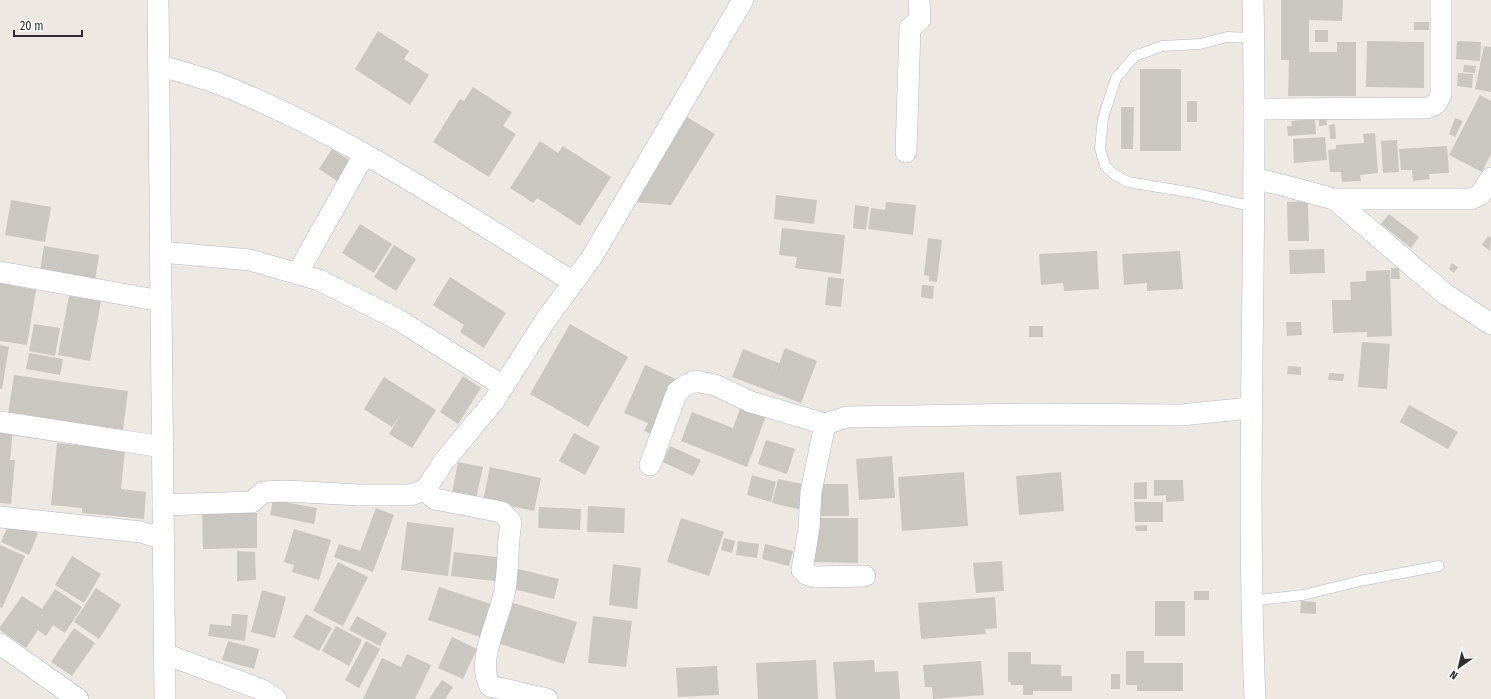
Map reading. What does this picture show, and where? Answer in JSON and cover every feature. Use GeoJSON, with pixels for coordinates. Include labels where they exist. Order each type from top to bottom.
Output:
{"type":"FeatureCollection","features":[{"type":"Feature","properties":{"kind":"street"},"geometry":{"type":"LineString","coordinates":[[158,0],[165,699]]}},
{"type":"Feature","properties":{"kind":"street"},"geometry":{"type":"LineString","coordinates":[[906,152],[910,28],[920,20],[919,0]]}},
{"type":"Feature","properties":{"kind":"street"},"geometry":{"type":"LineString","coordinates":[[1253,0],[1255,178],[1250,408],[1250,601],[1255,699]]}},
{"type":"Feature","properties":{"kind":"street"},"geometry":{"type":"LineString","coordinates":[[1254,109],[1427,108],[1436,104],[1441,95],[1441,0]]}},
{"type":"Feature","properties":{"kind":"street"},"geometry":{"type":"LineString","coordinates":[[164,505],[252,502],[263,492],[286,491],[359,495],[410,495],[425,490],[445,460],[494,401],[573,282],[592,257],[628,192],[740,1]]}},
{"type":"Feature","properties":{"kind":"street"},"geometry":{"type":"LineString","coordinates":[[159,66],[222,85],[316,128],[416,184],[573,282]]}},
{"type":"Feature","properties":{"kind":"street"},"geometry":{"type":"LineString","coordinates":[[297,274],[364,155]]}},
{"type":"Feature","properties":{"kind":"street"},"geometry":{"type":"LineString","coordinates":[[1255,178],[1334,199],[1471,199],[1480,195],[1491,178]]}},
{"type":"Feature","properties":{"kind":"street"},"geometry":{"type":"LineString","coordinates":[[1334,199],[1445,294],[1491,324]]}},
{"type":"Feature","properties":{"kind":"street"},"geometry":{"type":"LineString","coordinates":[[161,252],[250,260],[319,280],[399,320],[503,386]]}},
{"type":"Feature","properties":{"kind":"street"},"geometry":{"type":"LineString","coordinates":[[0,272],[161,301]]}},
{"type":"Feature","properties":{"kind":"street"},"geometry":{"type":"LineString","coordinates":[[650,465],[677,392],[695,381],[716,385],[751,402],[825,424],[847,417],[1028,414],[1181,415],[1250,408]]}},
{"type":"Feature","properties":{"kind":"street"},"geometry":{"type":"LineString","coordinates":[[0,422],[163,447]]}},
{"type":"Feature","properties":{"kind":"street"},"geometry":{"type":"LineString","coordinates":[[825,424],[812,492],[809,528],[802,570],[806,574],[814,577],[865,576]]}},
{"type":"Feature","properties":{"kind":"street"},"geometry":{"type":"LineString","coordinates":[[425,490],[435,499],[502,512],[511,522],[505,591],[486,657],[485,679],[490,686],[546,699]]}},
{"type":"Feature","properties":{"kind":"street"},"geometry":{"type":"LineString","coordinates":[[0,516],[141,532],[164,539]]}},
{"type":"Feature","properties":{"kind":"street"},"geometry":{"type":"LineString","coordinates":[[0,644],[78,699]]}},
{"type":"Feature","properties":{"kind":"street"},"geometry":{"type":"LineString","coordinates":[[165,654],[260,690],[276,699]]}},
{"type":"Feature","properties":{"kind":"lane"},"geometry":{"type":"LineString","coordinates":[[1254,38],[1227,37],[1200,44],[1162,46],[1136,56],[1116,78],[1103,118],[1100,148],[1105,166],[1115,175],[1128,182],[1194,193],[1254,207]]}},
{"type":"Feature","properties":{"kind":"lane"},"geometry":{"type":"LineString","coordinates":[[1250,601],[1303,595],[1439,566]]}},
{"type":"Feature","properties":{"kind":"building"},"geometry":{"type":"Polygon","coordinates":[[[1281,0],[1343,0],[1342,21],[1309,20],[1309,52],[1337,52],[1337,42],[1356,42],[1356,96],[1288,96],[1289,60],[1281,60],[1281,0]]]}},
{"type":"Feature","properties":{"kind":"building"},"geometry":{"type":"Polygon","coordinates":[[[1414,22],[1429,22],[1429,30],[1414,30],[1414,22]]]}},
{"type":"Feature","properties":{"kind":"building"},"geometry":{"type":"Polygon","coordinates":[[[1315,30],[1328,30],[1328,42],[1315,42],[1315,30]]]}},
{"type":"Feature","properties":{"kind":"building"},"geometry":{"type":"Polygon","coordinates":[[[378,31],[409,51],[404,59],[429,75],[410,105],[355,69],[378,31]]]}},
{"type":"Feature","properties":{"kind":"building"},"geometry":{"type":"Polygon","coordinates":[[[1367,41],[1424,42],[1424,88],[1366,87],[1367,41]]]}},
{"type":"Feature","properties":{"kind":"building"},"geometry":{"type":"Polygon","coordinates":[[[1457,41],[1481,42],[1480,61],[1456,59],[1457,41]]]}},
{"type":"Feature","properties":{"kind":"building"},"geometry":{"type":"Polygon","coordinates":[[[1484,46],[1491,47],[1491,92],[1475,89],[1484,46]]]}},
{"type":"Feature","properties":{"kind":"building"},"geometry":{"type":"Polygon","coordinates":[[[1464,65],[1476,66],[1475,73],[1463,72],[1464,65]]]}},
{"type":"Feature","properties":{"kind":"building"},"geometry":{"type":"Polygon","coordinates":[[[1140,69],[1181,69],[1181,151],[1140,151],[1140,69]]]}},
{"type":"Feature","properties":{"kind":"building"},"geometry":{"type":"Polygon","coordinates":[[[1458,73],[1473,74],[1472,88],[1457,86],[1458,73]]]}},
{"type":"Feature","properties":{"kind":"building"},"geometry":{"type":"Polygon","coordinates":[[[473,87],[512,112],[503,126],[516,134],[489,177],[433,142],[460,99],[464,101],[473,87]]]}},
{"type":"Feature","properties":{"kind":"building"},"geometry":{"type":"Polygon","coordinates":[[[1480,95],[1491,101],[1491,154],[1482,172],[1449,155],[1480,95]]]}},
{"type":"Feature","properties":{"kind":"building"},"geometry":{"type":"Polygon","coordinates":[[[1187,101],[1197,101],[1197,122],[1187,122],[1187,101]]]}},
{"type":"Feature","properties":{"kind":"building"},"geometry":{"type":"Polygon","coordinates":[[[1121,107],[1134,107],[1133,149],[1121,149],[1121,107]]]}},
{"type":"Feature","properties":{"kind":"building"},"geometry":{"type":"Polygon","coordinates":[[[1326,115],[1327,125],[1319,126],[1319,116],[1326,115]]]}},
{"type":"Feature","properties":{"kind":"building"},"geometry":{"type":"Polygon","coordinates":[[[687,117],[715,134],[671,205],[634,202],[687,117]]]}},
{"type":"Feature","properties":{"kind":"building"},"geometry":{"type":"Polygon","coordinates":[[[1455,118],[1463,121],[1455,137],[1449,134],[1455,118]]]}},
{"type":"Feature","properties":{"kind":"building"},"geometry":{"type":"Polygon","coordinates":[[[1315,119],[1316,134],[1288,136],[1287,126],[1292,126],[1291,121],[1315,119]]]}},
{"type":"Feature","properties":{"kind":"building"},"geometry":{"type":"Polygon","coordinates":[[[1335,124],[1336,139],[1330,139],[1329,125],[1335,124]]]}},
{"type":"Feature","properties":{"kind":"building"},"geometry":{"type":"Polygon","coordinates":[[[1375,133],[1378,173],[1360,175],[1361,181],[1342,182],[1341,172],[1330,172],[1328,150],[1336,149],[1336,145],[1364,143],[1363,134],[1375,133]]]}},
{"type":"Feature","properties":{"kind":"building"},"geometry":{"type":"Polygon","coordinates":[[[1325,137],[1327,160],[1294,163],[1293,139],[1325,137]]]}},
{"type":"Feature","properties":{"kind":"building"},"geometry":{"type":"Polygon","coordinates":[[[1397,140],[1399,172],[1383,173],[1381,141],[1397,140]]]}},
{"type":"Feature","properties":{"kind":"building"},"geometry":{"type":"Polygon","coordinates":[[[540,141],[558,153],[563,146],[611,177],[580,226],[537,198],[533,203],[510,188],[540,141]]]}},
{"type":"Feature","properties":{"kind":"building"},"geometry":{"type":"Polygon","coordinates":[[[1447,146],[1449,173],[1429,174],[1430,179],[1413,181],[1412,170],[1401,170],[1399,149],[1447,146]]]}},
{"type":"Feature","properties":{"kind":"building"},"geometry":{"type":"Polygon","coordinates":[[[332,149],[349,160],[337,181],[319,169],[332,149]]]}},
{"type":"Feature","properties":{"kind":"building"},"geometry":{"type":"Polygon","coordinates":[[[776,195],[817,200],[814,224],[774,219],[776,195]]]}},
{"type":"Feature","properties":{"kind":"building"},"geometry":{"type":"Polygon","coordinates":[[[11,200],[51,207],[45,242],[5,235],[11,200]]]}},
{"type":"Feature","properties":{"kind":"building"},"geometry":{"type":"Polygon","coordinates":[[[1308,201],[1309,241],[1288,241],[1287,202],[1308,201]]]}},
{"type":"Feature","properties":{"kind":"building"},"geometry":{"type":"Polygon","coordinates":[[[886,202],[916,205],[913,235],[868,229],[871,208],[885,210],[886,202]]]}},
{"type":"Feature","properties":{"kind":"building"},"geometry":{"type":"Polygon","coordinates":[[[855,205],[869,207],[866,230],[853,228],[855,205]]]}},
{"type":"Feature","properties":{"kind":"building"},"geometry":{"type":"Polygon","coordinates":[[[1389,214],[1419,237],[1411,248],[1381,224],[1389,214]]]}},
{"type":"Feature","properties":{"kind":"building"},"geometry":{"type":"Polygon","coordinates":[[[360,224],[392,244],[374,273],[342,253],[360,224]]]}},
{"type":"Feature","properties":{"kind":"building"},"geometry":{"type":"Polygon","coordinates":[[[782,228],[845,235],[841,274],[795,268],[797,257],[779,255],[782,228]]]}},
{"type":"Feature","properties":{"kind":"building"},"geometry":{"type":"Polygon","coordinates":[[[1488,236],[1491,238],[1490,251],[1482,245],[1488,236]]]}},
{"type":"Feature","properties":{"kind":"building"},"geometry":{"type":"Polygon","coordinates":[[[928,238],[942,240],[937,282],[929,281],[929,276],[924,275],[928,238]]]}},
{"type":"Feature","properties":{"kind":"building"},"geometry":{"type":"Polygon","coordinates":[[[394,245],[416,259],[396,291],[374,277],[394,245]]]}},
{"type":"Feature","properties":{"kind":"building"},"geometry":{"type":"Polygon","coordinates":[[[44,246],[99,255],[95,280],[40,271],[44,246]]]}},
{"type":"Feature","properties":{"kind":"building"},"geometry":{"type":"Polygon","coordinates":[[[1324,249],[1325,273],[1290,274],[1289,250],[1324,249]]]}},
{"type":"Feature","properties":{"kind":"building"},"geometry":{"type":"Polygon","coordinates":[[[1097,251],[1099,289],[1064,291],[1063,283],[1041,285],[1039,254],[1097,251]]]}},
{"type":"Feature","properties":{"kind":"building"},"geometry":{"type":"Polygon","coordinates":[[[1180,251],[1183,289],[1147,291],[1147,283],[1124,285],[1122,254],[1180,251]]]}},
{"type":"Feature","properties":{"kind":"building"},"geometry":{"type":"Polygon","coordinates":[[[1452,263],[1458,267],[1454,273],[1449,269],[1452,263]]]}},
{"type":"Feature","properties":{"kind":"building"},"geometry":{"type":"Polygon","coordinates":[[[1391,268],[1399,268],[1400,279],[1391,279],[1391,268]]]}},
{"type":"Feature","properties":{"kind":"building"},"geometry":{"type":"Polygon","coordinates":[[[1390,270],[1392,336],[1367,337],[1367,332],[1333,333],[1332,300],[1351,300],[1350,282],[1366,281],[1366,271],[1390,270]]]}},
{"type":"Feature","properties":{"kind":"building"},"geometry":{"type":"Polygon","coordinates":[[[450,277],[506,313],[484,348],[460,332],[464,325],[433,305],[450,277]]]}},
{"type":"Feature","properties":{"kind":"building"},"geometry":{"type":"Polygon","coordinates":[[[828,277],[844,279],[841,307],[825,305],[828,277]]]}},
{"type":"Feature","properties":{"kind":"building"},"geometry":{"type":"Polygon","coordinates":[[[0,283],[36,290],[27,345],[0,341],[0,283]]]}},
{"type":"Feature","properties":{"kind":"building"},"geometry":{"type":"Polygon","coordinates":[[[922,285],[934,286],[933,299],[921,297],[922,285]]]}},
{"type":"Feature","properties":{"kind":"building"},"geometry":{"type":"Polygon","coordinates":[[[69,296],[101,301],[90,361],[58,355],[69,296]]]}},
{"type":"Feature","properties":{"kind":"building"},"geometry":{"type":"Polygon","coordinates":[[[1286,322],[1301,322],[1302,335],[1287,336],[1286,322]]]}},
{"type":"Feature","properties":{"kind":"building"},"geometry":{"type":"Polygon","coordinates":[[[34,324],[60,328],[55,356],[29,351],[34,324]]]}},
{"type":"Feature","properties":{"kind":"building"},"geometry":{"type":"Polygon","coordinates":[[[570,324],[628,357],[588,427],[530,394],[570,324]]]}},
{"type":"Feature","properties":{"kind":"building"},"geometry":{"type":"Polygon","coordinates":[[[1029,326],[1043,326],[1043,337],[1029,337],[1029,326]]]}},
{"type":"Feature","properties":{"kind":"building"},"geometry":{"type":"Polygon","coordinates":[[[1362,342],[1390,344],[1387,389],[1358,387],[1362,342]]]}},
{"type":"Feature","properties":{"kind":"building"},"geometry":{"type":"Polygon","coordinates":[[[0,345],[9,347],[2,389],[0,389],[0,345]]]}},
{"type":"Feature","properties":{"kind":"building"},"geometry":{"type":"Polygon","coordinates":[[[785,348],[817,361],[801,403],[732,377],[743,349],[779,363],[770,388],[785,348]]]}},
{"type":"Feature","properties":{"kind":"building"},"geometry":{"type":"Polygon","coordinates":[[[29,353],[63,359],[60,375],[26,369],[29,353]]]}},
{"type":"Feature","properties":{"kind":"building"},"geometry":{"type":"Polygon","coordinates":[[[645,365],[678,380],[654,435],[644,431],[648,423],[624,413],[645,365]]]}},
{"type":"Feature","properties":{"kind":"building"},"geometry":{"type":"Polygon","coordinates":[[[1288,366],[1301,367],[1301,375],[1287,374],[1288,366]]]}},
{"type":"Feature","properties":{"kind":"building"},"geometry":{"type":"Polygon","coordinates":[[[1329,373],[1344,374],[1343,381],[1328,380],[1329,373]]]}},
{"type":"Feature","properties":{"kind":"building"},"geometry":{"type":"Polygon","coordinates":[[[14,375],[128,391],[123,430],[8,414],[14,375]]]}},
{"type":"Feature","properties":{"kind":"building"},"geometry":{"type":"Polygon","coordinates":[[[463,376],[481,388],[458,424],[440,412],[463,376]]]}},
{"type":"Feature","properties":{"kind":"building"},"geometry":{"type":"Polygon","coordinates":[[[384,377],[436,410],[412,448],[389,434],[401,414],[392,427],[364,409],[384,377]]]}},
{"type":"Feature","properties":{"kind":"building"},"geometry":{"type":"Polygon","coordinates":[[[1409,405],[1458,432],[1448,449],[1400,422],[1409,405]]]}},
{"type":"Feature","properties":{"kind":"building"},"geometry":{"type":"Polygon","coordinates":[[[741,406],[766,416],[747,467],[681,441],[692,412],[733,428],[741,406]]]}},
{"type":"Feature","properties":{"kind":"building"},"geometry":{"type":"Polygon","coordinates":[[[0,427],[13,429],[10,460],[15,460],[11,504],[0,503],[0,427]]]}},
{"type":"Feature","properties":{"kind":"building"},"geometry":{"type":"Polygon","coordinates":[[[574,433],[600,447],[585,475],[559,461],[574,433]]]}},
{"type":"Feature","properties":{"kind":"building"},"geometry":{"type":"Polygon","coordinates":[[[766,440],[795,449],[787,474],[758,464],[766,440]]]}},
{"type":"Feature","properties":{"kind":"building"},"geometry":{"type":"Polygon","coordinates":[[[57,443],[125,450],[121,489],[146,492],[144,519],[82,513],[82,508],[51,505],[57,443]]]}},
{"type":"Feature","properties":{"kind":"building"},"geometry":{"type":"Polygon","coordinates":[[[670,446],[701,460],[693,476],[663,462],[670,446]]]}},
{"type":"Feature","properties":{"kind":"building"},"geometry":{"type":"Polygon","coordinates":[[[892,456],[895,498],[859,500],[856,459],[892,456]]]}},
{"type":"Feature","properties":{"kind":"building"},"geometry":{"type":"Polygon","coordinates":[[[458,462],[483,467],[476,499],[452,494],[458,462]]]}},
{"type":"Feature","properties":{"kind":"building"},"geometry":{"type":"Polygon","coordinates":[[[490,467],[541,478],[534,511],[483,500],[490,467]]]}},
{"type":"Feature","properties":{"kind":"building"},"geometry":{"type":"Polygon","coordinates":[[[964,472],[968,526],[902,531],[898,477],[964,472]]]}},
{"type":"Feature","properties":{"kind":"building"},"geometry":{"type":"Polygon","coordinates":[[[1061,472],[1064,511],[1019,515],[1016,476],[1061,472]]]}},
{"type":"Feature","properties":{"kind":"building"},"geometry":{"type":"Polygon","coordinates":[[[752,475],[776,482],[771,502],[747,495],[752,475]]]}},
{"type":"Feature","properties":{"kind":"building"},"geometry":{"type":"Polygon","coordinates":[[[778,479],[807,485],[801,510],[772,503],[778,479]]]}},
{"type":"Feature","properties":{"kind":"building"},"geometry":{"type":"Polygon","coordinates":[[[1154,480],[1183,480],[1184,501],[1166,502],[1166,495],[1154,496],[1154,480]]]}},
{"type":"Feature","properties":{"kind":"building"},"geometry":{"type":"Polygon","coordinates":[[[1147,482],[1147,499],[1134,499],[1134,483],[1147,482]]]}},
{"type":"Feature","properties":{"kind":"building"},"geometry":{"type":"Polygon","coordinates":[[[819,484],[848,484],[849,516],[820,516],[819,484]]]}},
{"type":"Feature","properties":{"kind":"building"},"geometry":{"type":"Polygon","coordinates":[[[273,500],[317,508],[314,524],[270,515],[273,500]]]}},
{"type":"Feature","properties":{"kind":"building"},"geometry":{"type":"Polygon","coordinates":[[[1134,502],[1163,502],[1163,522],[1135,522],[1134,502]]]}},
{"type":"Feature","properties":{"kind":"building"},"geometry":{"type":"Polygon","coordinates":[[[588,506],[625,508],[624,533],[587,532],[588,506]]]}},
{"type":"Feature","properties":{"kind":"building"},"geometry":{"type":"Polygon","coordinates":[[[539,507],[581,509],[580,530],[538,528],[539,507]]]}},
{"type":"Feature","properties":{"kind":"building"},"geometry":{"type":"Polygon","coordinates":[[[376,508],[394,515],[373,572],[334,557],[339,544],[360,551],[376,508]]]}},
{"type":"Feature","properties":{"kind":"building"},"geometry":{"type":"Polygon","coordinates":[[[202,513],[257,513],[257,548],[203,549],[202,513]]]}},
{"type":"Feature","properties":{"kind":"building"},"geometry":{"type":"Polygon","coordinates":[[[681,518],[724,532],[709,576],[667,562],[681,518]]]}},
{"type":"Feature","properties":{"kind":"building"},"geometry":{"type":"Polygon","coordinates":[[[813,518],[858,518],[858,563],[813,562],[813,518]]]}},
{"type":"Feature","properties":{"kind":"building"},"geometry":{"type":"Polygon","coordinates":[[[10,521],[38,533],[29,555],[1,542],[10,521]]]}},
{"type":"Feature","properties":{"kind":"building"},"geometry":{"type":"Polygon","coordinates":[[[407,522],[454,528],[448,576],[401,570],[407,522]]]}},
{"type":"Feature","properties":{"kind":"building"},"geometry":{"type":"Polygon","coordinates":[[[1147,525],[1147,531],[1136,531],[1135,526],[1147,525]]]}},
{"type":"Feature","properties":{"kind":"building"},"geometry":{"type":"Polygon","coordinates":[[[294,529],[331,540],[319,580],[292,572],[294,565],[284,562],[294,529]]]}},
{"type":"Feature","properties":{"kind":"building"},"geometry":{"type":"Polygon","coordinates":[[[724,538],[735,541],[732,553],[721,550],[724,538]]]}},
{"type":"Feature","properties":{"kind":"building"},"geometry":{"type":"Polygon","coordinates":[[[738,541],[759,544],[757,558],[736,555],[738,541]]]}},
{"type":"Feature","properties":{"kind":"building"},"geometry":{"type":"Polygon","coordinates":[[[765,544],[793,551],[789,566],[762,559],[765,544]]]}},
{"type":"Feature","properties":{"kind":"building"},"geometry":{"type":"Polygon","coordinates":[[[0,545],[25,556],[2,608],[0,607],[0,545]]]}},
{"type":"Feature","properties":{"kind":"building"},"geometry":{"type":"Polygon","coordinates":[[[237,551],[255,552],[256,580],[237,581],[237,551]]]}},
{"type":"Feature","properties":{"kind":"building"},"geometry":{"type":"Polygon","coordinates":[[[454,552],[505,558],[502,582],[451,576],[454,552]]]}},
{"type":"Feature","properties":{"kind":"building"},"geometry":{"type":"Polygon","coordinates":[[[72,556],[101,574],[84,603],[55,585],[72,556]]]}},
{"type":"Feature","properties":{"kind":"building"},"geometry":{"type":"Polygon","coordinates":[[[1002,561],[1004,591],[976,593],[973,563],[1002,561]]]}},
{"type":"Feature","properties":{"kind":"building"},"geometry":{"type":"Polygon","coordinates":[[[338,562],[368,577],[343,626],[313,611],[338,562]]]}},
{"type":"Feature","properties":{"kind":"building"},"geometry":{"type":"Polygon","coordinates":[[[613,564],[641,568],[637,609],[609,605],[613,564]]]}},
{"type":"Feature","properties":{"kind":"building"},"geometry":{"type":"Polygon","coordinates":[[[514,568],[559,579],[554,599],[509,588],[514,568]]]}},
{"type":"Feature","properties":{"kind":"building"},"geometry":{"type":"Polygon","coordinates":[[[439,587],[497,606],[487,639],[428,620],[439,587]]]}},
{"type":"Feature","properties":{"kind":"building"},"geometry":{"type":"Polygon","coordinates":[[[96,588],[121,605],[99,639],[74,622],[96,588]]]}},
{"type":"Feature","properties":{"kind":"building"},"geometry":{"type":"Polygon","coordinates":[[[55,589],[82,607],[65,633],[53,625],[46,636],[38,630],[26,648],[0,630],[0,627],[22,596],[42,609],[55,589]]]}},
{"type":"Feature","properties":{"kind":"building"},"geometry":{"type":"Polygon","coordinates":[[[262,590],[286,597],[275,638],[251,632],[262,590]]]}},
{"type":"Feature","properties":{"kind":"building"},"geometry":{"type":"Polygon","coordinates":[[[1194,591],[1209,591],[1209,600],[1194,600],[1194,591]]]}},
{"type":"Feature","properties":{"kind":"building"},"geometry":{"type":"Polygon","coordinates":[[[995,597],[997,628],[985,629],[986,634],[921,639],[918,603],[995,597]]]}},
{"type":"Feature","properties":{"kind":"building"},"geometry":{"type":"Polygon","coordinates":[[[1155,601],[1185,601],[1185,636],[1155,636],[1155,601]]]}},
{"type":"Feature","properties":{"kind":"building"},"geometry":{"type":"Polygon","coordinates":[[[1301,601],[1316,602],[1316,614],[1300,613],[1301,601]]]}},
{"type":"Feature","properties":{"kind":"building"},"geometry":{"type":"Polygon","coordinates":[[[510,602],[577,622],[564,664],[497,643],[510,602]]]}},
{"type":"Feature","properties":{"kind":"building"},"geometry":{"type":"Polygon","coordinates":[[[232,614],[248,615],[245,641],[208,636],[210,624],[231,626],[232,614]]]}},
{"type":"Feature","properties":{"kind":"building"},"geometry":{"type":"Polygon","coordinates":[[[306,614],[332,628],[319,651],[293,637],[306,614]]]}},
{"type":"Feature","properties":{"kind":"building"},"geometry":{"type":"Polygon","coordinates":[[[357,616],[387,633],[380,646],[349,630],[357,616]]]}},
{"type":"Feature","properties":{"kind":"building"},"geometry":{"type":"Polygon","coordinates":[[[593,616],[632,621],[626,667],[588,663],[593,616]]]}},
{"type":"Feature","properties":{"kind":"building"},"geometry":{"type":"Polygon","coordinates":[[[336,626],[362,640],[349,666],[322,651],[336,626]]]}},
{"type":"Feature","properties":{"kind":"building"},"geometry":{"type":"Polygon","coordinates":[[[74,628],[95,643],[72,676],[51,662],[74,628]]]}},
{"type":"Feature","properties":{"kind":"building"},"geometry":{"type":"Polygon","coordinates":[[[452,637],[477,649],[463,679],[438,668],[452,637]]]}},
{"type":"Feature","properties":{"kind":"building"},"geometry":{"type":"Polygon","coordinates":[[[228,641],[259,649],[254,669],[222,660],[228,641]]]}},
{"type":"Feature","properties":{"kind":"building"},"geometry":{"type":"Polygon","coordinates":[[[366,641],[380,649],[359,688],[345,680],[366,641]]]}},
{"type":"Feature","properties":{"kind":"building"},"geometry":{"type":"Polygon","coordinates":[[[1126,651],[1144,651],[1144,663],[1183,663],[1183,691],[1137,691],[1137,685],[1126,685],[1126,651]]]}},
{"type":"Feature","properties":{"kind":"building"},"geometry":{"type":"Polygon","coordinates":[[[1008,652],[1031,652],[1031,664],[1061,665],[1061,676],[1072,676],[1072,691],[1033,691],[1033,695],[1023,695],[1023,685],[1011,685],[1010,681],[1008,682],[1008,652]]]}},
{"type":"Feature","properties":{"kind":"building"},"geometry":{"type":"Polygon","coordinates":[[[407,654],[431,665],[415,699],[363,699],[382,658],[401,667],[407,654]]]}},
{"type":"Feature","properties":{"kind":"building"},"geometry":{"type":"Polygon","coordinates":[[[816,660],[818,699],[758,699],[756,663],[816,660]]]}},
{"type":"Feature","properties":{"kind":"building"},"geometry":{"type":"Polygon","coordinates":[[[874,660],[875,672],[898,671],[900,699],[836,699],[833,662],[874,660]]]}},
{"type":"Feature","properties":{"kind":"building"},"geometry":{"type":"Polygon","coordinates":[[[981,661],[984,695],[933,699],[932,687],[925,687],[923,665],[981,661]]]}},
{"type":"Feature","properties":{"kind":"building"},"geometry":{"type":"Polygon","coordinates":[[[717,666],[719,695],[678,697],[676,668],[717,666]]]}},
{"type":"Feature","properties":{"kind":"building"},"geometry":{"type":"Polygon","coordinates":[[[1111,674],[1120,674],[1120,689],[1111,689],[1111,674]]]}},
{"type":"Feature","properties":{"kind":"building"},"geometry":{"type":"Polygon","coordinates":[[[442,680],[453,687],[445,699],[429,699],[442,680]]]}}]}
